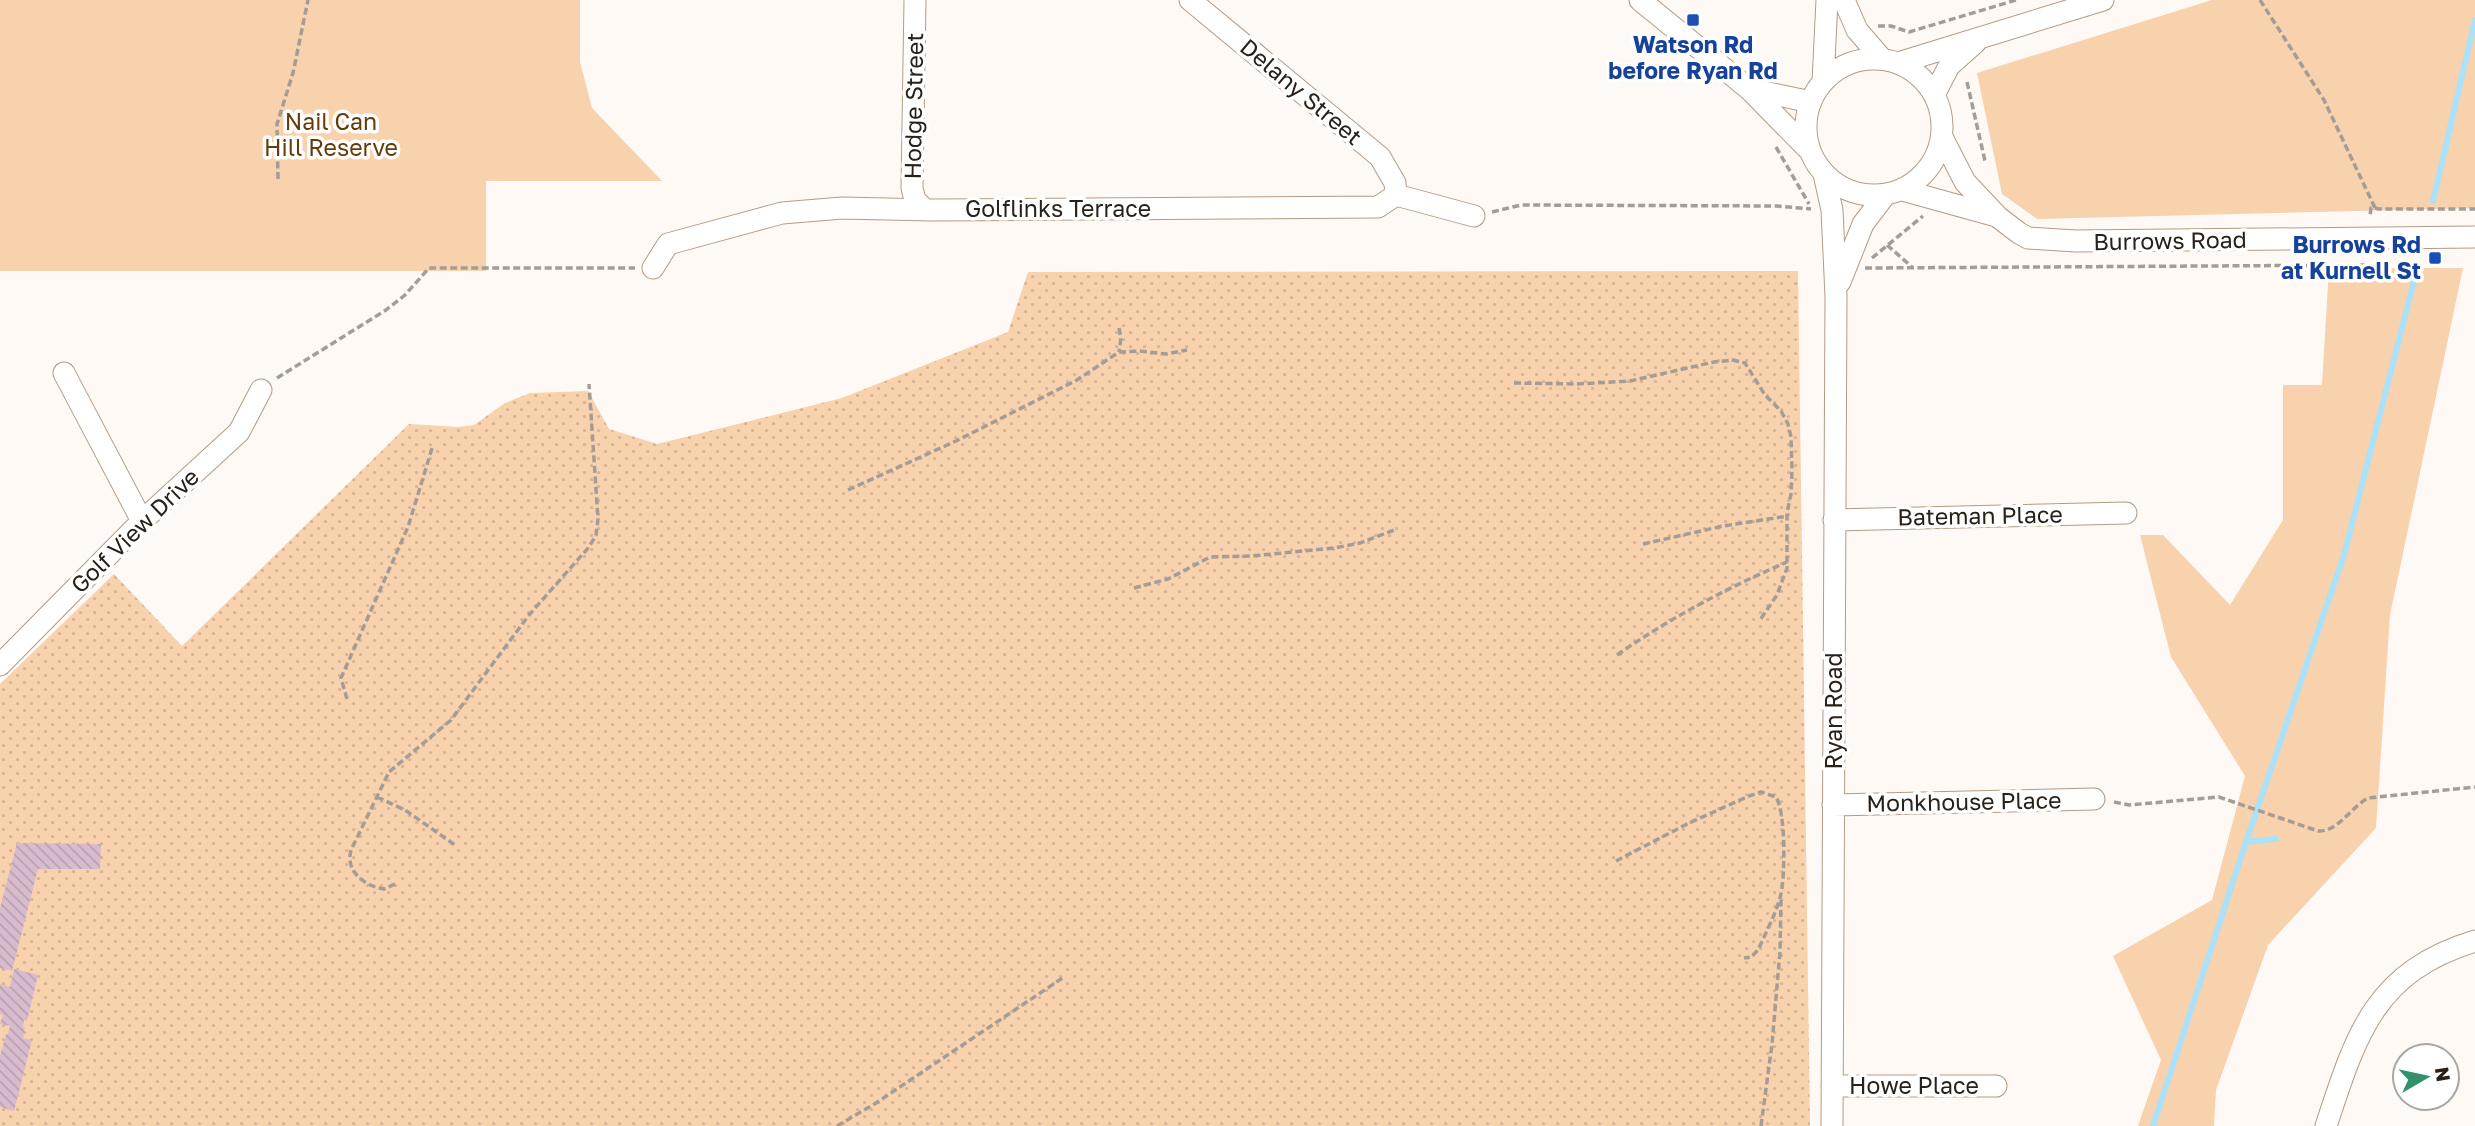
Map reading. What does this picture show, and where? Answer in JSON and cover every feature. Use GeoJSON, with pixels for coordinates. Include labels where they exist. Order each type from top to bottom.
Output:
{"type":"FeatureCollection","features":[{"type":"Feature","properties":{"kind":"street","name":"Hodge Street"},"geometry":{"type":"LineString","coordinates":[[915,0],[912,188],[915,200],[924,209]]}},
{"type":"Feature","properties":{"kind":"street","name":"Delany Street"},"geometry":{"type":"LineString","coordinates":[[1190,0],[1380,157],[1395,183],[1396,195]]}},
{"type":"Feature","properties":{"kind":"street"},"geometry":{"type":"LineString","coordinates":[[1640,0],[1749,89],[1811,151],[1825,174],[1852,192],[1869,195],[1894,192],[1917,181],[1928,169],[1938,154],[1942,137],[1941,116],[1934,95],[1925,81],[1913,71],[1890,61],[1871,59],[1849,63],[1823,82],[1811,102],[1806,127],[1811,151]]}},
{"type":"Feature","properties":{"kind":"street"},"geometry":{"type":"LineString","coordinates":[[1823,82],[1827,0]]}},
{"type":"Feature","properties":{"kind":"street"},"geometry":{"type":"LineString","coordinates":[[1844,0],[1857,30],[1890,61]]}},
{"type":"Feature","properties":{"kind":"street"},"geometry":{"type":"LineString","coordinates":[[1890,61],[1980,38],[2104,0]]}},
{"type":"Feature","properties":{"kind":"street"},"geometry":{"type":"LineString","coordinates":[[1934,95],[1949,66],[1980,38]]}},
{"type":"Feature","properties":{"kind":"street"},"geometry":{"type":"LineString","coordinates":[[1749,89],[1811,102]]}},
{"type":"Feature","properties":{"kind":"street","name":"Burrows Road"},"geometry":{"type":"LineString","coordinates":[[1942,137],[1965,182],[1998,217],[2028,238],[2052,241],[2475,237]]}},
{"type":"Feature","properties":{"kind":"street","name":"Ryan Road"},"geometry":{"type":"LineString","coordinates":[[1825,174],[1832,210],[1836,296],[1832,1126]]}},
{"type":"Feature","properties":{"kind":"street","name":"Burrows Road"},"geometry":{"type":"LineString","coordinates":[[1894,192],[1998,217]]}},
{"type":"Feature","properties":{"kind":"street","name":"Ryan Road"},"geometry":{"type":"LineString","coordinates":[[1836,296],[1852,248],[1863,225],[1894,192]]}},
{"type":"Feature","properties":{"kind":"street","name":"Golflinks Terrace"},"geometry":{"type":"LineString","coordinates":[[653,268],[668,244],[782,213],[842,208],[1378,207],[1396,195]]}},
{"type":"Feature","properties":{"kind":"street"},"geometry":{"type":"LineString","coordinates":[[1396,195],[1474,216]]}},
{"type":"Feature","properties":{"kind":"street"},"geometry":{"type":"LineString","coordinates":[[64,373],[142,521]]}},
{"type":"Feature","properties":{"kind":"street","name":"Golf View Drive"},"geometry":{"type":"LineString","coordinates":[[0,665],[142,521],[239,432],[261,390]]}},
{"type":"Feature","properties":{"kind":"street","name":"Bateman Place"},"geometry":{"type":"LineString","coordinates":[[1834,520],[2126,513]]}},
{"type":"Feature","properties":{"kind":"street","name":"Monkhouse Place"},"geometry":{"type":"LineString","coordinates":[[1833,805],[2094,799]]}},
{"type":"Feature","properties":{"kind":"street"},"geometry":{"type":"LineString","coordinates":[[2326,1126],[2349,1056],[2366,1021],[2386,993],[2419,965],[2458,946],[2475,941]]}},
{"type":"Feature","properties":{"kind":"street","name":"Howe Place"},"geometry":{"type":"LineString","coordinates":[[1832,1086],[1996,1086]]}},
{"type":"Feature","properties":{"kind":"path"},"geometry":{"type":"LineString","coordinates":[[278,179],[277,124],[309,0]]}},
{"type":"Feature","properties":{"kind":"path"},"geometry":{"type":"LineString","coordinates":[[1873,26],[1891,26],[1909,32],[2016,0]]}},
{"type":"Feature","properties":{"kind":"path"},"geometry":{"type":"LineString","coordinates":[[2259,0],[2324,100],[2375,208]]}},
{"type":"Feature","properties":{"kind":"path"},"geometry":{"type":"LineString","coordinates":[[1967,82],[1985,161]]}},
{"type":"Feature","properties":{"kind":"path"},"geometry":{"type":"LineString","coordinates":[[1474,216],[1521,205],[1777,206],[1811,209],[1772,139]]}},
{"type":"Feature","properties":{"kind":"path"},"geometry":{"type":"LineString","coordinates":[[2370,216],[2371,208],[2475,209]]}},
{"type":"Feature","properties":{"kind":"path"},"geometry":{"type":"LineString","coordinates":[[1924,215],[1861,268],[2370,265]]}},
{"type":"Feature","properties":{"kind":"path"},"geometry":{"type":"LineString","coordinates":[[1887,245],[1913,268]]}},
{"type":"Feature","properties":{"kind":"path"},"geometry":{"type":"LineString","coordinates":[[261,390],[295,365],[386,310],[405,295],[429,268],[653,268]]}},
{"type":"Feature","properties":{"kind":"path"},"geometry":{"type":"LineString","coordinates":[[1119,328],[1119,352]]}},
{"type":"Feature","properties":{"kind":"path"},"geometry":{"type":"LineString","coordinates":[[848,490],[956,441],[1077,380],[1119,352],[1166,354],[1187,349]]}},
{"type":"Feature","properties":{"kind":"path"},"geometry":{"type":"LineString","coordinates":[[1514,383],[1597,384],[1630,381],[1690,367],[1741,360],[1788,424],[1792,470],[1785,576],[1777,595],[1760,620]]}},
{"type":"Feature","properties":{"kind":"path"},"geometry":{"type":"LineString","coordinates":[[395,884],[384,889],[377,887],[357,876],[350,865],[351,850],[384,780],[396,764],[433,736],[459,710],[516,632],[589,547],[596,535],[598,519],[589,384]]}},
{"type":"Feature","properties":{"kind":"path"},"geometry":{"type":"LineString","coordinates":[[347,699],[341,678],[408,527],[433,445]]}},
{"type":"Feature","properties":{"kind":"path"},"geometry":{"type":"LineString","coordinates":[[1643,544],[1723,526],[1788,516]]}},
{"type":"Feature","properties":{"kind":"path"},"geometry":{"type":"LineString","coordinates":[[1134,588],[1168,579],[1210,557],[1334,548],[1360,543],[1397,529]]}},
{"type":"Feature","properties":{"kind":"path"},"geometry":{"type":"LineString","coordinates":[[1617,655],[1652,631],[1713,596],[1787,562]]}},
{"type":"Feature","properties":{"kind":"path"},"geometry":{"type":"LineString","coordinates":[[2094,799],[2129,805],[2219,797],[2327,831],[2356,804],[2368,798],[2475,788]]}},
{"type":"Feature","properties":{"kind":"path"},"geometry":{"type":"LineString","coordinates":[[1616,861],[1749,796],[1761,792],[1776,797],[1782,810],[1780,952],[1761,1126]]}},
{"type":"Feature","properties":{"kind":"path"},"geometry":{"type":"LineString","coordinates":[[377,797],[405,810],[455,845]]}},
{"type":"Feature","properties":{"kind":"path"},"geometry":{"type":"LineString","coordinates":[[1744,958],[1751,957],[1758,950],[1781,894]]}},
{"type":"Feature","properties":{"kind":"path"},"geometry":{"type":"LineString","coordinates":[[837,1126],[876,1103],[1064,977]]}},
{"type":"Feature","properties":{"kind":"green space","name":"Nail Can Hill Reserve"},"geometry":{"type":"Polygon","coordinates":[[[0,0],[580,0],[580,62],[592,108],[662,181],[486,181],[486,271],[0,271],[0,0]]]}},
{"type":"Feature","properties":{"kind":"green space"},"geometry":{"type":"Polygon","coordinates":[[[2212,0],[2475,0],[2475,208],[2037,219],[2002,194],[1977,73],[2212,0]]]}},
{"type":"Feature","properties":{"kind":"green space"},"geometry":{"type":"Polygon","coordinates":[[[2329,268],[2463,268],[2390,615],[2376,828],[2268,945],[2216,1090],[2214,1126],[2138,1126],[2161,1060],[2113,956],[2212,900],[2245,776],[2171,657],[2140,535],[2163,535],[2230,605],[2283,520],[2283,385],[2322,385],[2329,268]]]}},
{"type":"Feature","properties":{"kind":"green space"},"geometry":{"type":"Polygon","coordinates":[[[1798,271],[1810,1126],[0,1126],[0,684],[114,574],[182,646],[409,424],[458,427],[474,425],[505,403],[530,393],[588,391],[609,429],[657,444],[842,398],[1008,332],[1028,272],[1798,271]]]}},
{"type":"Feature","properties":{"kind":"building"},"geometry":{"type":"Polygon","coordinates":[[[17,843],[101,844],[100,869],[38,869],[12,971],[0,968],[0,908],[17,843]]]}},
{"type":"Feature","properties":{"kind":"building"},"geometry":{"type":"Polygon","coordinates":[[[14,969],[38,975],[27,1021],[24,1020],[23,1038],[32,1040],[14,1111],[0,1107],[0,1056],[10,1026],[0,1024],[3,1015],[0,1014],[0,984],[10,987],[14,969]]]}},
{"type":"Feature","properties":{"kind":"waterway"},"geometry":{"type":"LineString","coordinates":[[2433,201],[2475,20]]}},
{"type":"Feature","properties":{"kind":"waterway"},"geometry":{"type":"LineString","coordinates":[[2153,1126],[2344,555],[2416,273]]}},
{"type":"Feature","properties":{"kind":"waterway"},"geometry":{"type":"LineString","coordinates":[[2246,842],[2276,839]]}},
{"type":"Feature","properties":{"kind":"place","name":"Watson Rd before Ryan Rd"},"geometry":{"type":"Point","coordinates":[1693,20]}},
{"type":"Feature","properties":{"kind":"place","name":"Burrows Rd at Kurnell St"},"geometry":{"type":"Point","coordinates":[2435,258]}}]}
